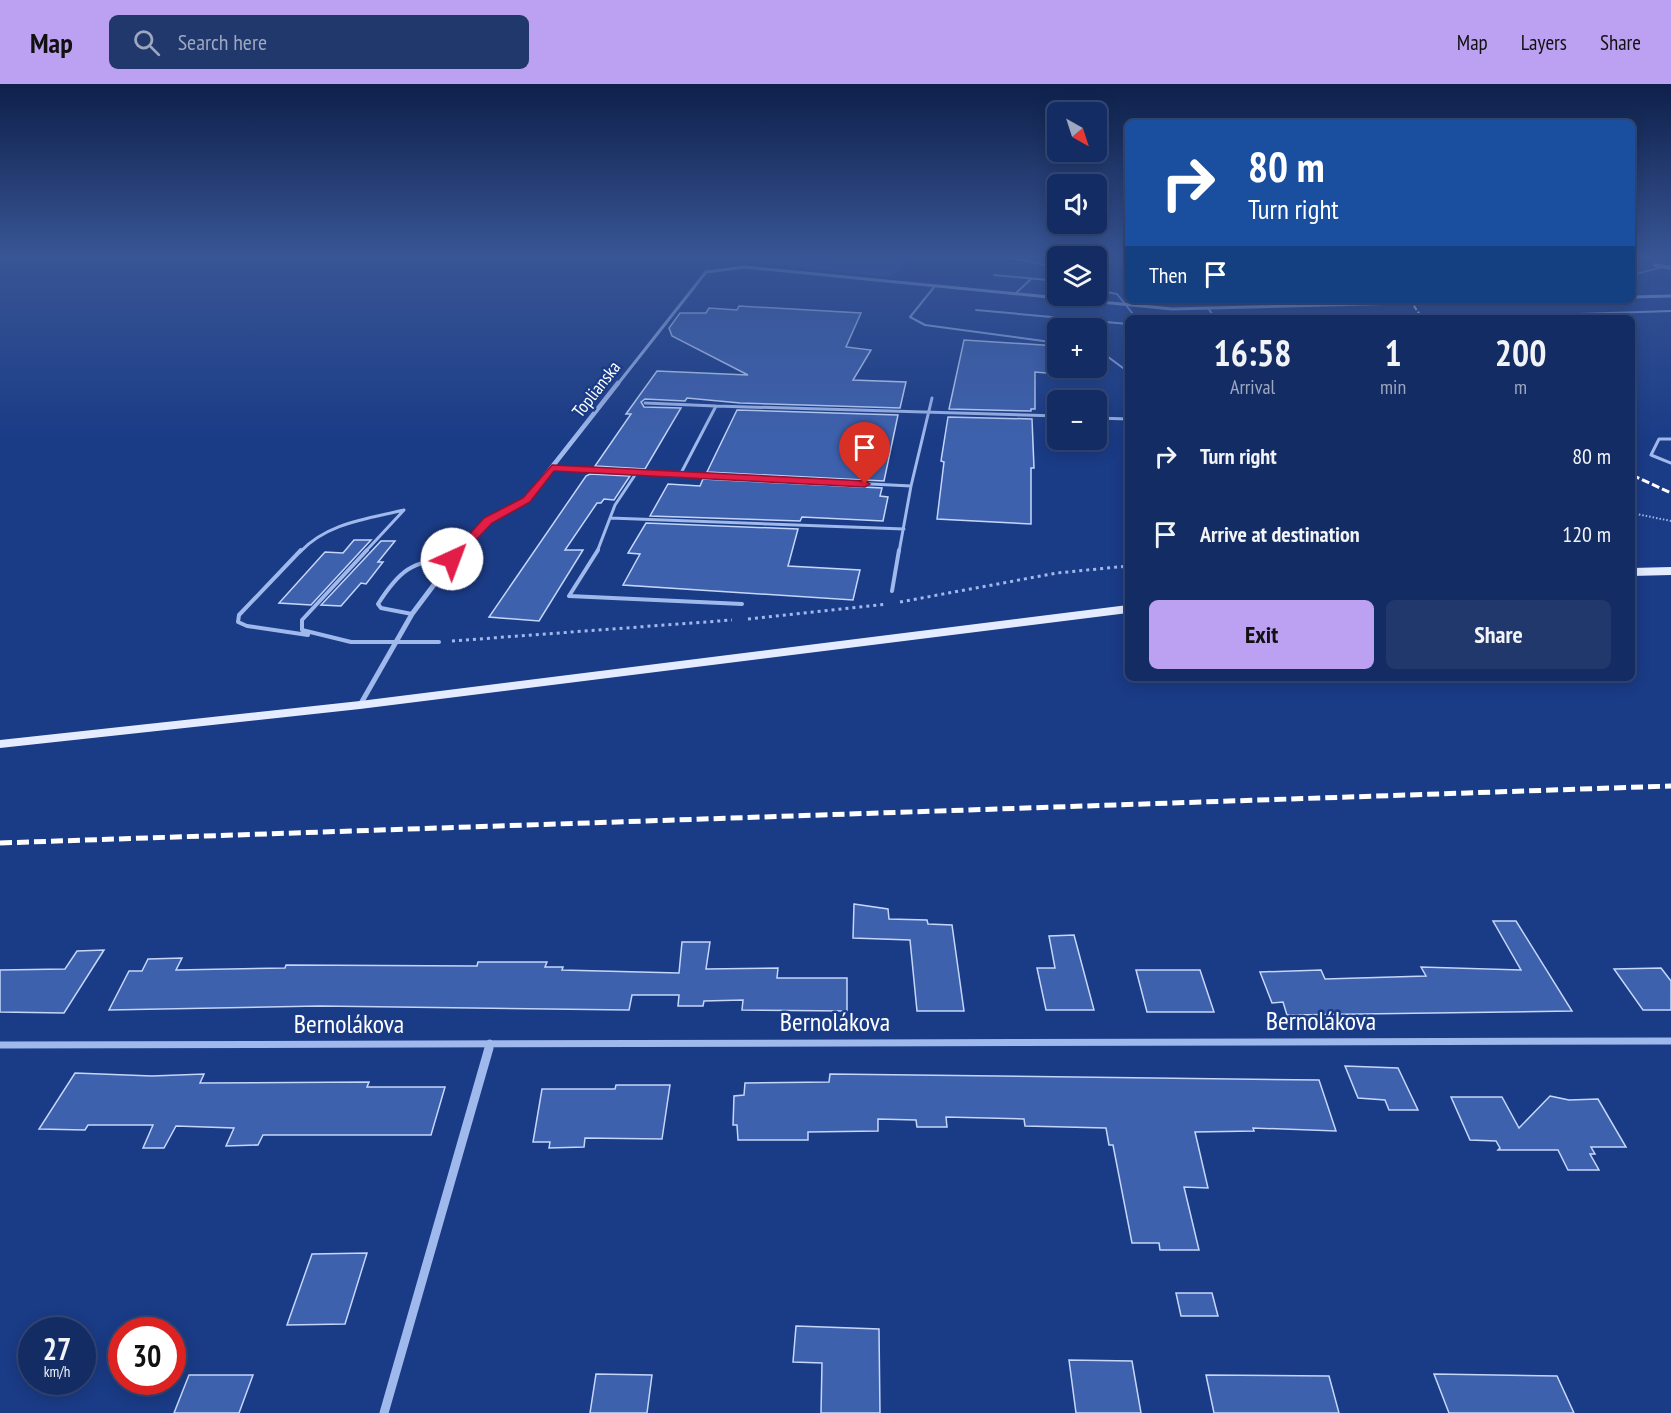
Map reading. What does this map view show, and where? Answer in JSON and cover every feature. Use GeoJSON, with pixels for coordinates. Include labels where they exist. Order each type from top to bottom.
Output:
{"type":"FeatureCollection","features":[{"type":"Feature","properties":{"kind":"main road"},"geometry":{"type":"LineString","coordinates":[[1635,572],[1671,572]]}},
{"type":"Feature","properties":{"kind":"main road"},"geometry":{"type":"LineString","coordinates":[[0,744],[360,705],[1125,609]]}},
{"type":"Feature","properties":{"kind":"street","name":"Toplianska"},"geometry":{"type":"LineString","coordinates":[[360,705],[412,614],[452,559],[488,521],[526,500],[671,317]]}},
{"type":"Feature","properties":{"kind":"street","name":"Bernolákova"},"geometry":{"type":"LineString","coordinates":[[0,1045],[1671,1041]]}},
{"type":"Feature","properties":{"kind":"street"},"geometry":{"type":"LineString","coordinates":[[384,1413],[490,1043]]}},
{"type":"Feature","properties":{"kind":"lane"},"geometry":{"type":"LineString","coordinates":[[910,317],[925,325],[1047,342]]}},
{"type":"Feature","properties":{"kind":"lane"},"geometry":{"type":"LineString","coordinates":[[1052,317],[1125,324]]}},
{"type":"Feature","properties":{"kind":"lane"},"geometry":{"type":"LineString","coordinates":[[1107,356],[1123,368]]}},
{"type":"Feature","properties":{"kind":"lane"},"geometry":{"type":"LineString","coordinates":[[892,591],[911,486],[932,398]]}},
{"type":"Feature","properties":{"kind":"lane"},"geometry":{"type":"LineString","coordinates":[[645,403],[1047,416]]}},
{"type":"Feature","properties":{"kind":"lane"},"geometry":{"type":"LineString","coordinates":[[680,474],[716,406]]}},
{"type":"Feature","properties":{"kind":"lane"},"geometry":{"type":"LineString","coordinates":[[1107,418],[1125,419]]}},
{"type":"Feature","properties":{"kind":"lane"},"geometry":{"type":"LineString","coordinates":[[1671,439],[1659,439],[1651,455],[1671,463]]}},
{"type":"Feature","properties":{"kind":"lane"},"geometry":{"type":"LineString","coordinates":[[552,468],[911,486]]}},
{"type":"Feature","properties":{"kind":"lane"},"geometry":{"type":"LineString","coordinates":[[637,472],[615,505],[598,550],[569,596],[742,604]]}},
{"type":"Feature","properties":{"kind":"lane"},"geometry":{"type":"LineString","coordinates":[[314,636],[302,630],[302,620],[404,510],[338,526],[311,540],[239,615],[238,622],[247,626],[314,636],[394,645],[439,642]]}},
{"type":"Feature","properties":{"kind":"lane"},"geometry":{"type":"LineString","coordinates":[[610,518],[903,529]]}},
{"type":"Feature","properties":{"kind":"lane"},"geometry":{"type":"LineString","coordinates":[[412,614],[381,608],[378,604],[408,565],[428,558],[452,559]]}},
{"type":"Feature","properties":{"kind":"path"},"geometry":{"type":"LineString","coordinates":[[1635,514],[1671,521]]}},
{"type":"Feature","properties":{"kind":"path"},"geometry":{"type":"LineString","coordinates":[[439,642],[830,611],[904,602],[1057,573],[1125,566]]}},
{"type":"Feature","properties":{"kind":"building"},"geometry":{"type":"Polygon","coordinates":[[[677,317],[859,317],[846,347],[871,350],[853,380],[906,382],[900,408],[740,403],[687,398],[685,401],[645,399],[641,402],[644,407],[681,408],[645,469],[595,466],[631,414],[626,414],[657,371],[748,375],[672,336],[669,328],[677,317]]]}},
{"type":"Feature","properties":{"kind":"building"},"geometry":{"type":"Polygon","coordinates":[[[964,340],[1047,345],[1047,373],[1035,372],[1035,409],[1031,411],[949,409],[964,340]]]}},
{"type":"Feature","properties":{"kind":"building"},"geometry":{"type":"Polygon","coordinates":[[[737,410],[898,415],[884,481],[707,472],[737,410]]]}},
{"type":"Feature","properties":{"kind":"building"},"geometry":{"type":"Polygon","coordinates":[[[948,417],[1032,419],[1034,468],[1031,468],[1031,524],[937,519],[944,462],[941,461],[948,417]]]}},
{"type":"Feature","properties":{"kind":"building"},"geometry":{"type":"Polygon","coordinates":[[[590,474],[630,476],[614,500],[604,499],[601,503],[597,503],[565,550],[583,550],[539,621],[489,617],[586,476],[590,474]]]}},
{"type":"Feature","properties":{"kind":"building"},"geometry":{"type":"Polygon","coordinates":[[[703,479],[882,488],[880,496],[888,497],[883,521],[802,517],[800,521],[650,516],[668,484],[700,486],[703,479]]]}},
{"type":"Feature","properties":{"kind":"building"},"geometry":{"type":"Polygon","coordinates":[[[646,523],[798,529],[788,566],[860,570],[853,600],[623,585],[640,554],[628,553],[646,523]]]}},
{"type":"Feature","properties":{"kind":"building"},"geometry":{"type":"Polygon","coordinates":[[[354,540],[371,540],[311,605],[279,603],[325,552],[343,553],[354,540]]]}},
{"type":"Feature","properties":{"kind":"building"},"geometry":{"type":"Polygon","coordinates":[[[381,541],[395,541],[378,562],[383,562],[366,584],[361,583],[341,606],[321,605],[381,541]]]}},
{"type":"Feature","properties":{"kind":"building"},"geometry":{"type":"Polygon","coordinates":[[[854,904],[888,909],[889,919],[927,920],[928,924],[952,925],[964,1011],[917,1011],[910,940],[853,938],[854,904]]]}},
{"type":"Feature","properties":{"kind":"building"},"geometry":{"type":"Polygon","coordinates":[[[1493,921],[1516,921],[1572,1011],[1287,1015],[1283,1002],[1272,1003],[1260,972],[1321,970],[1325,979],[1426,976],[1421,967],[1521,970],[1493,921]]]}},
{"type":"Feature","properties":{"kind":"building"},"geometry":{"type":"Polygon","coordinates":[[[1074,935],[1094,1010],[1046,1010],[1037,968],[1055,968],[1049,936],[1074,935]]]}},
{"type":"Feature","properties":{"kind":"building"},"geometry":{"type":"Polygon","coordinates":[[[682,942],[710,942],[706,969],[778,968],[777,978],[847,978],[847,1011],[742,1010],[743,1000],[704,1001],[703,1006],[678,1006],[679,995],[632,995],[629,1010],[320,1006],[109,1010],[129,971],[142,971],[148,959],[182,958],[176,970],[285,968],[286,965],[477,966],[478,962],[547,962],[545,967],[563,967],[562,970],[679,973],[682,942]]]}},
{"type":"Feature","properties":{"kind":"building"},"geometry":{"type":"Polygon","coordinates":[[[104,950],[64,1013],[0,1012],[0,970],[65,969],[77,951],[104,950]]]}},
{"type":"Feature","properties":{"kind":"building"},"geometry":{"type":"Polygon","coordinates":[[[1661,968],[1671,981],[1671,1010],[1643,1010],[1614,969],[1661,968]]]}},
{"type":"Feature","properties":{"kind":"building"},"geometry":{"type":"Polygon","coordinates":[[[1136,970],[1200,970],[1214,1012],[1147,1012],[1136,970]]]}},
{"type":"Feature","properties":{"kind":"building"},"geometry":{"type":"Polygon","coordinates":[[[1345,1066],[1398,1068],[1418,1110],[1389,1110],[1385,1100],[1358,1098],[1345,1066]]]}},
{"type":"Feature","properties":{"kind":"building"},"geometry":{"type":"Polygon","coordinates":[[[75,1073],[152,1076],[204,1074],[200,1083],[369,1082],[367,1087],[445,1087],[431,1135],[263,1135],[258,1145],[226,1146],[234,1128],[176,1126],[164,1148],[143,1148],[153,1125],[88,1125],[85,1130],[39,1129],[75,1073]]]}},
{"type":"Feature","properties":{"kind":"building"},"geometry":{"type":"Polygon","coordinates":[[[830,1074],[1319,1080],[1336,1131],[1253,1128],[1254,1131],[1195,1132],[1208,1188],[1184,1187],[1199,1250],[1160,1250],[1159,1243],[1132,1243],[1113,1145],[1109,1145],[1106,1128],[1025,1126],[1024,1119],[946,1117],[947,1127],[917,1127],[916,1120],[878,1119],[878,1131],[808,1132],[808,1140],[738,1140],[737,1125],[733,1125],[734,1096],[744,1095],[745,1083],[829,1082],[830,1074]]]}},
{"type":"Feature","properties":{"kind":"building"},"geometry":{"type":"Polygon","coordinates":[[[616,1085],[670,1085],[662,1139],[585,1138],[584,1147],[549,1148],[550,1142],[533,1142],[542,1089],[615,1089],[616,1085]]]}},
{"type":"Feature","properties":{"kind":"building"},"geometry":{"type":"Polygon","coordinates":[[[1550,1096],[1569,1100],[1598,1099],[1626,1147],[1591,1147],[1595,1154],[1590,1154],[1599,1170],[1568,1170],[1558,1150],[1498,1150],[1500,1148],[1496,1141],[1470,1140],[1451,1097],[1502,1097],[1519,1128],[1550,1096]]]}},
{"type":"Feature","properties":{"kind":"building"},"geometry":{"type":"Polygon","coordinates":[[[367,1253],[345,1324],[287,1325],[312,1254],[367,1253]]]}},
{"type":"Feature","properties":{"kind":"building"},"geometry":{"type":"Polygon","coordinates":[[[1176,1293],[1212,1293],[1218,1316],[1181,1316],[1176,1293]]]}},
{"type":"Feature","properties":{"kind":"building"},"geometry":{"type":"Polygon","coordinates":[[[796,1326],[879,1329],[880,1413],[821,1413],[822,1363],[793,1362],[796,1326]]]}},
{"type":"Feature","properties":{"kind":"building"},"geometry":{"type":"Polygon","coordinates":[[[1069,1360],[1132,1361],[1141,1413],[1076,1413],[1069,1360]]]}},
{"type":"Feature","properties":{"kind":"building"},"geometry":{"type":"Polygon","coordinates":[[[596,1374],[652,1375],[647,1413],[590,1413],[596,1374]]]}},
{"type":"Feature","properties":{"kind":"building"},"geometry":{"type":"Polygon","coordinates":[[[1434,1374],[1557,1376],[1574,1413],[1449,1413],[1434,1374]]]}},
{"type":"Feature","properties":{"kind":"building"},"geometry":{"type":"Polygon","coordinates":[[[189,1375],[253,1375],[239,1413],[174,1413],[181,1395],[186,1395],[186,1383],[189,1375]]]}},
{"type":"Feature","properties":{"kind":"building"},"geometry":{"type":"Polygon","coordinates":[[[1206,1375],[1329,1376],[1339,1413],[1214,1413],[1206,1375]]]}},
{"type":"Feature","properties":{"kind":"railway"},"geometry":{"type":"LineString","coordinates":[[1635,476],[1671,493]]}},
{"type":"Feature","properties":{"kind":"railway"},"geometry":{"type":"LineString","coordinates":[[0,843],[1671,786]]}},
{"type":"Feature","properties":{"kind":"route"},"geometry":{"type":"LineString","coordinates":[[452,559],[488,521],[526,500],[552,468],[865,484]]}}]}
